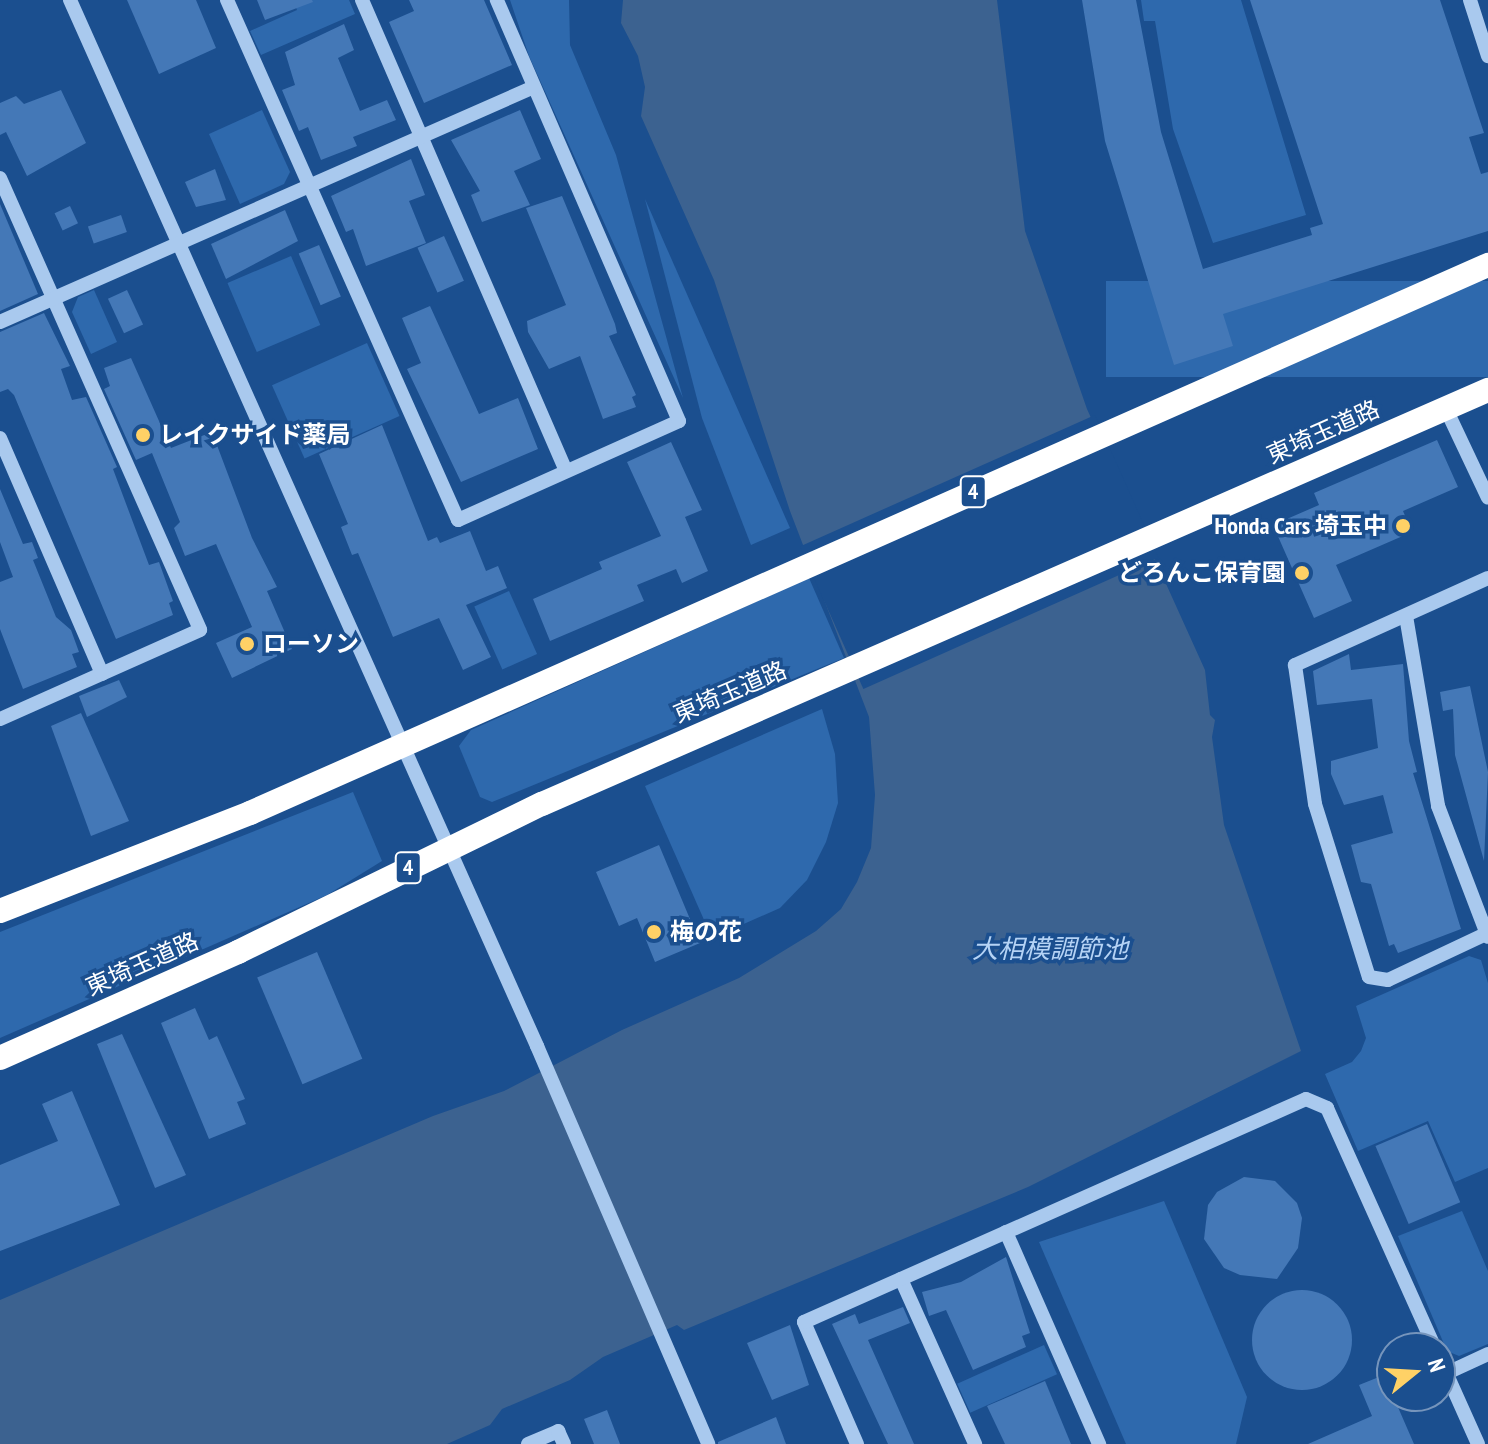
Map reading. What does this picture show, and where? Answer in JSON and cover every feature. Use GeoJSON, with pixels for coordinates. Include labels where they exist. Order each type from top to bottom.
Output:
{"type":"FeatureCollection","features":[{"type":"Feature","properties":{"kind":"highway","name":"4"},"geometry":{"type":"LineString","coordinates":[[0,911],[250,813],[1488,265]]}},
{"type":"Feature","properties":{"kind":"highway","name":"東埼玉道路"},"geometry":{"type":"LineString","coordinates":[[0,1058],[238,952],[447,849],[1488,390]]}},
{"type":"Feature","properties":{"kind":"street"},"geometry":{"type":"LineString","coordinates":[[70,0],[399,746],[537,1046],[708,1444]]}},
{"type":"Feature","properties":{"kind":"street"},"geometry":{"type":"LineString","coordinates":[[227,0],[458,520],[679,421],[497,0]]}},
{"type":"Feature","properties":{"kind":"street"},"geometry":{"type":"LineString","coordinates":[[362,0],[566,471]]}},
{"type":"Feature","properties":{"kind":"street"},"geometry":{"type":"LineString","coordinates":[[1470,0],[1488,56]]}},
{"type":"Feature","properties":{"kind":"street"},"geometry":{"type":"LineString","coordinates":[[0,322],[534,87]]}},
{"type":"Feature","properties":{"kind":"street"},"geometry":{"type":"LineString","coordinates":[[0,178],[200,630],[0,719]]}},
{"type":"Feature","properties":{"kind":"street"},"geometry":{"type":"LineString","coordinates":[[1446,409],[1488,498]]}},
{"type":"Feature","properties":{"kind":"street"},"geometry":{"type":"LineString","coordinates":[[0,438],[102,674]]}},
{"type":"Feature","properties":{"kind":"street"},"geometry":{"type":"LineString","coordinates":[[1406,616],[1438,806],[1488,934],[1388,980],[1369,977],[1315,804],[1295,665],[1488,578]]}},
{"type":"Feature","properties":{"kind":"street"},"geometry":{"type":"LineString","coordinates":[[857,1444],[804,1322],[1306,1099],[1327,1108],[1428,1332]]}},
{"type":"Feature","properties":{"kind":"street"},"geometry":{"type":"LineString","coordinates":[[1006,1232],[1099,1444]]}},
{"type":"Feature","properties":{"kind":"street"},"geometry":{"type":"LineString","coordinates":[[901,1279],[975,1444]]}},
{"type":"Feature","properties":{"kind":"street"},"geometry":{"type":"LineString","coordinates":[[1456,1369],[1488,1354]]}},
{"type":"Feature","properties":{"kind":"street"},"geometry":{"type":"LineString","coordinates":[[1456,1394],[1478,1444]]}},
{"type":"Feature","properties":{"kind":"street"},"geometry":{"type":"LineString","coordinates":[[528,1444],[558,1431],[564,1444]]}},
{"type":"Feature","properties":{"kind":"shaded area"},"geometry":{"type":"Polygon","coordinates":[[[293,0],[349,0],[355,14],[261,55],[250,31],[297,10],[293,0]]]}},
{"type":"Feature","properties":{"kind":"shaded area"},"geometry":{"type":"Polygon","coordinates":[[[510,0],[569,0],[570,45],[616,155],[683,398],[529,56],[510,0]]]}},
{"type":"Feature","properties":{"kind":"shaded area"},"geometry":{"type":"Polygon","coordinates":[[[1141,0],[1241,0],[1306,215],[1213,243],[1173,129],[1155,21],[1144,21],[1141,0]]]}},
{"type":"Feature","properties":{"kind":"shaded area"},"geometry":{"type":"Polygon","coordinates":[[[262,110],[290,172],[284,184],[240,204],[209,134],[262,110]]]}},
{"type":"Feature","properties":{"kind":"shaded area"},"geometry":{"type":"Polygon","coordinates":[[[645,199],[790,528],[751,545],[702,418],[645,199]]]}},
{"type":"Feature","properties":{"kind":"shaded area"},"geometry":{"type":"Polygon","coordinates":[[[291,256],[320,325],[257,352],[227,283],[291,256]]]}},
{"type":"Feature","properties":{"kind":"shaded area"},"geometry":{"type":"Polygon","coordinates":[[[1106,281],[1488,281],[1488,377],[1106,377],[1106,281]]]}},
{"type":"Feature","properties":{"kind":"shaded area"},"geometry":{"type":"Polygon","coordinates":[[[94,290],[117,342],[91,354],[72,312],[78,297],[94,290]]]}},
{"type":"Feature","properties":{"kind":"shaded area"},"geometry":{"type":"Polygon","coordinates":[[[367,343],[400,416],[305,458],[272,385],[367,343]]]}},
{"type":"Feature","properties":{"kind":"shaded area"},"geometry":{"type":"Polygon","coordinates":[[[809,578],[844,658],[492,802],[480,797],[459,746],[471,730],[809,578]]]}},
{"type":"Feature","properties":{"kind":"shaded area"},"geometry":{"type":"Polygon","coordinates":[[[509,591],[537,654],[502,669],[474,606],[509,591]]]}},
{"type":"Feature","properties":{"kind":"shaded area"},"geometry":{"type":"Polygon","coordinates":[[[822,709],[835,754],[838,803],[826,842],[807,880],[780,908],[712,938],[645,786],[822,709]]]}},
{"type":"Feature","properties":{"kind":"shaded area"},"geometry":{"type":"Polygon","coordinates":[[[353,792],[382,861],[327,895],[0,1038],[0,932],[353,792]]]}},
{"type":"Feature","properties":{"kind":"shaded area"},"geometry":{"type":"Polygon","coordinates":[[[1469,956],[1481,960],[1488,983],[1488,1168],[1455,1182],[1428,1121],[1358,1151],[1325,1074],[1352,1062],[1361,1051],[1366,1038],[1356,1006],[1469,956]]]}},
{"type":"Feature","properties":{"kind":"shaded area"},"geometry":{"type":"Polygon","coordinates":[[[1164,1201],[1247,1397],[1236,1444],[1126,1444],[1039,1242],[1164,1201]]]}},
{"type":"Feature","properties":{"kind":"shaded area"},"geometry":{"type":"Polygon","coordinates":[[[1462,1211],[1488,1271],[1488,1344],[1456,1355],[1456,1332],[1439,1332],[1398,1236],[1462,1211]]]}},
{"type":"Feature","properties":{"kind":"shaded area"},"geometry":{"type":"Polygon","coordinates":[[[1044,1345],[1057,1374],[970,1413],[957,1384],[1044,1345]]]}},
{"type":"Feature","properties":{"kind":"water","name":"大相模調節池"},"geometry":{"type":"Polygon","coordinates":[[[623,0],[997,0],[1025,231],[1087,409],[1205,670],[1210,715],[1215,720],[1212,737],[1224,825],[1301,1051],[1028,1187],[684,1330],[677,1325],[603,1357],[570,1380],[502,1409],[490,1425],[447,1444],[0,1444],[0,1300],[433,1116],[504,1091],[622,1030],[739,978],[816,931],[841,909],[857,882],[871,848],[875,795],[869,717],[790,511],[714,280],[641,116],[645,87],[638,56],[621,23],[623,0]]]}},
{"type":"Feature","properties":{"kind":"pier"},"geometry":{"type":"Polygon","coordinates":[[[1095,415],[1158,558],[863,689],[800,546],[1095,415]]]}},
{"type":"Feature","properties":{"kind":"building"},"geometry":{"type":"Polygon","coordinates":[[[127,0],[196,0],[216,48],[159,74],[127,0]]]}},
{"type":"Feature","properties":{"kind":"building"},"geometry":{"type":"Polygon","coordinates":[[[257,0],[312,0],[313,2],[265,20],[257,0]]]}},
{"type":"Feature","properties":{"kind":"building"},"geometry":{"type":"Polygon","coordinates":[[[409,0],[484,0],[512,65],[424,103],[389,22],[414,11],[409,0]]]}},
{"type":"Feature","properties":{"kind":"building"},"geometry":{"type":"Polygon","coordinates":[[[1082,0],[1136,0],[1161,132],[1203,269],[1312,235],[1310,228],[1323,224],[1250,0],[1440,0],[1484,133],[1469,137],[1481,174],[1488,172],[1488,231],[1223,314],[1233,346],[1174,365],[1105,141],[1082,0]]]}},
{"type":"Feature","properties":{"kind":"building"},"geometry":{"type":"Polygon","coordinates":[[[344,24],[354,50],[338,58],[360,111],[387,100],[396,120],[353,137],[357,146],[321,160],[308,127],[299,131],[282,90],[295,85],[285,52],[344,24]]]}},
{"type":"Feature","properties":{"kind":"building"},"geometry":{"type":"Polygon","coordinates":[[[61,90],[86,143],[27,176],[6,132],[0,135],[0,103],[16,96],[24,104],[61,90]]]}},
{"type":"Feature","properties":{"kind":"building"},"geometry":{"type":"Polygon","coordinates":[[[520,110],[541,159],[514,171],[530,205],[482,222],[471,195],[480,191],[451,140],[520,110]]]}},
{"type":"Feature","properties":{"kind":"building"},"geometry":{"type":"Polygon","coordinates":[[[411,159],[425,195],[409,201],[426,243],[366,266],[353,229],[346,232],[331,196],[411,159]]]}},
{"type":"Feature","properties":{"kind":"building"},"geometry":{"type":"Polygon","coordinates":[[[215,169],[226,200],[196,207],[185,182],[215,169]]]}},
{"type":"Feature","properties":{"kind":"building"},"geometry":{"type":"Polygon","coordinates":[[[562,196],[615,324],[617,333],[609,336],[636,395],[632,397],[636,407],[603,419],[580,356],[549,369],[528,332],[527,321],[566,305],[526,208],[562,196]]]}},
{"type":"Feature","properties":{"kind":"building"},"geometry":{"type":"Polygon","coordinates":[[[0,204],[38,294],[0,311],[0,204]]]}},
{"type":"Feature","properties":{"kind":"building"},"geometry":{"type":"Polygon","coordinates":[[[70,206],[78,223],[63,230],[55,213],[70,206]]]}},
{"type":"Feature","properties":{"kind":"building"},"geometry":{"type":"Polygon","coordinates":[[[285,210],[298,241],[226,279],[211,244],[285,210]]]}},
{"type":"Feature","properties":{"kind":"building"},"geometry":{"type":"Polygon","coordinates":[[[121,215],[127,232],[94,243],[88,226],[121,215]]]}},
{"type":"Feature","properties":{"kind":"building"},"geometry":{"type":"Polygon","coordinates":[[[444,236],[464,281],[437,293],[418,248],[444,236]]]}},
{"type":"Feature","properties":{"kind":"building"},"geometry":{"type":"Polygon","coordinates":[[[319,245],[341,297],[321,305],[299,254],[319,245]]]}},
{"type":"Feature","properties":{"kind":"building"},"geometry":{"type":"Polygon","coordinates":[[[127,290],[143,324],[124,333],[108,299],[127,290]]]}},
{"type":"Feature","properties":{"kind":"building"},"geometry":{"type":"Polygon","coordinates":[[[430,306],[479,414],[518,398],[538,449],[461,482],[407,369],[421,363],[402,318],[430,306]]]}},
{"type":"Feature","properties":{"kind":"building"},"geometry":{"type":"Polygon","coordinates":[[[44,313],[70,366],[61,369],[72,400],[86,397],[117,467],[113,469],[149,565],[159,562],[173,601],[169,603],[173,615],[116,639],[14,395],[8,389],[0,392],[0,332],[44,313]]]}},
{"type":"Feature","properties":{"kind":"building"},"geometry":{"type":"Polygon","coordinates":[[[131,358],[171,448],[212,432],[252,538],[277,587],[267,591],[292,649],[232,678],[216,643],[252,627],[216,544],[185,556],[174,528],[180,522],[152,453],[136,460],[104,389],[110,386],[104,368],[131,358]]]}},
{"type":"Feature","properties":{"kind":"building"},"geometry":{"type":"Polygon","coordinates":[[[382,425],[428,541],[437,537],[440,543],[470,531],[486,571],[498,566],[507,588],[466,605],[491,657],[463,670],[439,618],[393,637],[358,553],[352,555],[341,527],[348,524],[319,454],[382,425]]]}},
{"type":"Feature","properties":{"kind":"building"},"geometry":{"type":"Polygon","coordinates":[[[1437,440],[1458,487],[1403,511],[1412,532],[1336,565],[1352,601],[1314,618],[1273,525],[1319,505],[1314,493],[1437,440]]]}},
{"type":"Feature","properties":{"kind":"building"},"geometry":{"type":"Polygon","coordinates":[[[671,442],[702,510],[685,517],[708,571],[682,583],[676,569],[637,585],[644,601],[550,641],[533,599],[602,569],[599,562],[661,536],[627,462],[671,442]]]}},
{"type":"Feature","properties":{"kind":"building"},"geometry":{"type":"Polygon","coordinates":[[[0,489],[23,544],[32,542],[38,558],[33,560],[56,617],[71,630],[79,652],[72,654],[77,667],[23,689],[0,629],[0,582],[13,577],[0,542],[0,489]]]}},
{"type":"Feature","properties":{"kind":"building"},"geometry":{"type":"Polygon","coordinates":[[[1349,654],[1351,670],[1403,664],[1409,741],[1417,772],[1413,773],[1461,929],[1398,953],[1394,944],[1389,946],[1371,884],[1361,882],[1351,845],[1393,833],[1383,795],[1344,805],[1331,774],[1331,761],[1378,748],[1372,699],[1317,705],[1313,671],[1349,654]]]}},
{"type":"Feature","properties":{"kind":"building"},"geometry":{"type":"Polygon","coordinates":[[[119,680],[127,697],[87,717],[79,696],[119,680]]]}},
{"type":"Feature","properties":{"kind":"building"},"geometry":{"type":"Polygon","coordinates":[[[1470,686],[1488,772],[1484,861],[1455,755],[1453,709],[1443,711],[1440,692],[1470,686]]]}},
{"type":"Feature","properties":{"kind":"building"},"geometry":{"type":"Polygon","coordinates":[[[81,713],[129,821],[91,836],[51,726],[81,713]]]}},
{"type":"Feature","properties":{"kind":"building"},"geometry":{"type":"Polygon","coordinates":[[[659,845],[700,943],[655,962],[637,918],[619,926],[596,872],[659,845]]]}},
{"type":"Feature","properties":{"kind":"building"},"geometry":{"type":"Polygon","coordinates":[[[317,952],[362,1059],[302,1084],[257,977],[317,952]]]}},
{"type":"Feature","properties":{"kind":"building"},"geometry":{"type":"Polygon","coordinates":[[[195,1008],[209,1040],[217,1036],[245,1099],[237,1102],[246,1124],[209,1139],[161,1023],[195,1008]]]}},
{"type":"Feature","properties":{"kind":"building"},"geometry":{"type":"Polygon","coordinates":[[[122,1034],[186,1175],[155,1188],[97,1044],[122,1034]]]}},
{"type":"Feature","properties":{"kind":"building"},"geometry":{"type":"Polygon","coordinates":[[[72,1091],[120,1205],[0,1251],[0,1165],[58,1141],[42,1104],[72,1091]]]}},
{"type":"Feature","properties":{"kind":"building"},"geometry":{"type":"Polygon","coordinates":[[[1427,1124],[1460,1202],[1409,1224],[1375,1146],[1427,1124]]]}},
{"type":"Feature","properties":{"kind":"building"},"geometry":{"type":"Polygon","coordinates":[[[1244,1177],[1275,1181],[1297,1203],[1302,1218],[1298,1248],[1277,1279],[1240,1275],[1224,1268],[1204,1239],[1208,1205],[1217,1192],[1244,1177]]]}},
{"type":"Feature","properties":{"kind":"building"},"geometry":{"type":"Polygon","coordinates":[[[1006,1257],[1030,1333],[1022,1336],[1026,1347],[973,1370],[946,1310],[929,1316],[922,1292],[961,1282],[1006,1257]]]}},
{"type":"Feature","properties":{"kind":"building"},"geometry":{"type":"Polygon","coordinates":[[[1302,1290],[1330,1298],[1344,1312],[1352,1340],[1344,1368],[1330,1382],[1302,1390],[1274,1382],[1260,1368],[1252,1340],[1260,1312],[1274,1298],[1302,1290]]]}},
{"type":"Feature","properties":{"kind":"building"},"geometry":{"type":"Polygon","coordinates":[[[903,1307],[910,1323],[868,1340],[914,1444],[888,1444],[832,1324],[855,1314],[859,1324],[903,1307]]]}},
{"type":"Feature","properties":{"kind":"building"},"geometry":{"type":"Polygon","coordinates":[[[790,1325],[809,1385],[772,1400],[747,1343],[790,1325]]]}},
{"type":"Feature","properties":{"kind":"building"},"geometry":{"type":"Polygon","coordinates":[[[1376,1378],[1376,1412],[1400,1412],[1414,1444],[1308,1444],[1372,1416],[1359,1385],[1376,1378]]]}},
{"type":"Feature","properties":{"kind":"building"},"geometry":{"type":"Polygon","coordinates":[[[1045,1381],[1071,1444],[1005,1444],[987,1406],[1045,1381]]]}},
{"type":"Feature","properties":{"kind":"building"},"geometry":{"type":"Polygon","coordinates":[[[607,1410],[620,1444],[594,1444],[584,1419],[607,1410]]]}},
{"type":"Feature","properties":{"kind":"building"},"geometry":{"type":"Polygon","coordinates":[[[776,1417],[786,1444],[718,1444],[718,1442],[776,1417]]]}},
{"type":"Feature","properties":{"kind":"place","name":"レイクサイド薬局"},"geometry":{"type":"Point","coordinates":[143,435]}},
{"type":"Feature","properties":{"kind":"place","name":"Honda Cars 埼玉中"},"geometry":{"type":"Point","coordinates":[1403,526]}},
{"type":"Feature","properties":{"kind":"place","name":"どろんこ保育園"},"geometry":{"type":"Point","coordinates":[1302,573]}},
{"type":"Feature","properties":{"kind":"place","name":"ローソン"},"geometry":{"type":"Point","coordinates":[247,644]}},
{"type":"Feature","properties":{"kind":"place","name":"梅の花"},"geometry":{"type":"Point","coordinates":[654,932]}}]}
